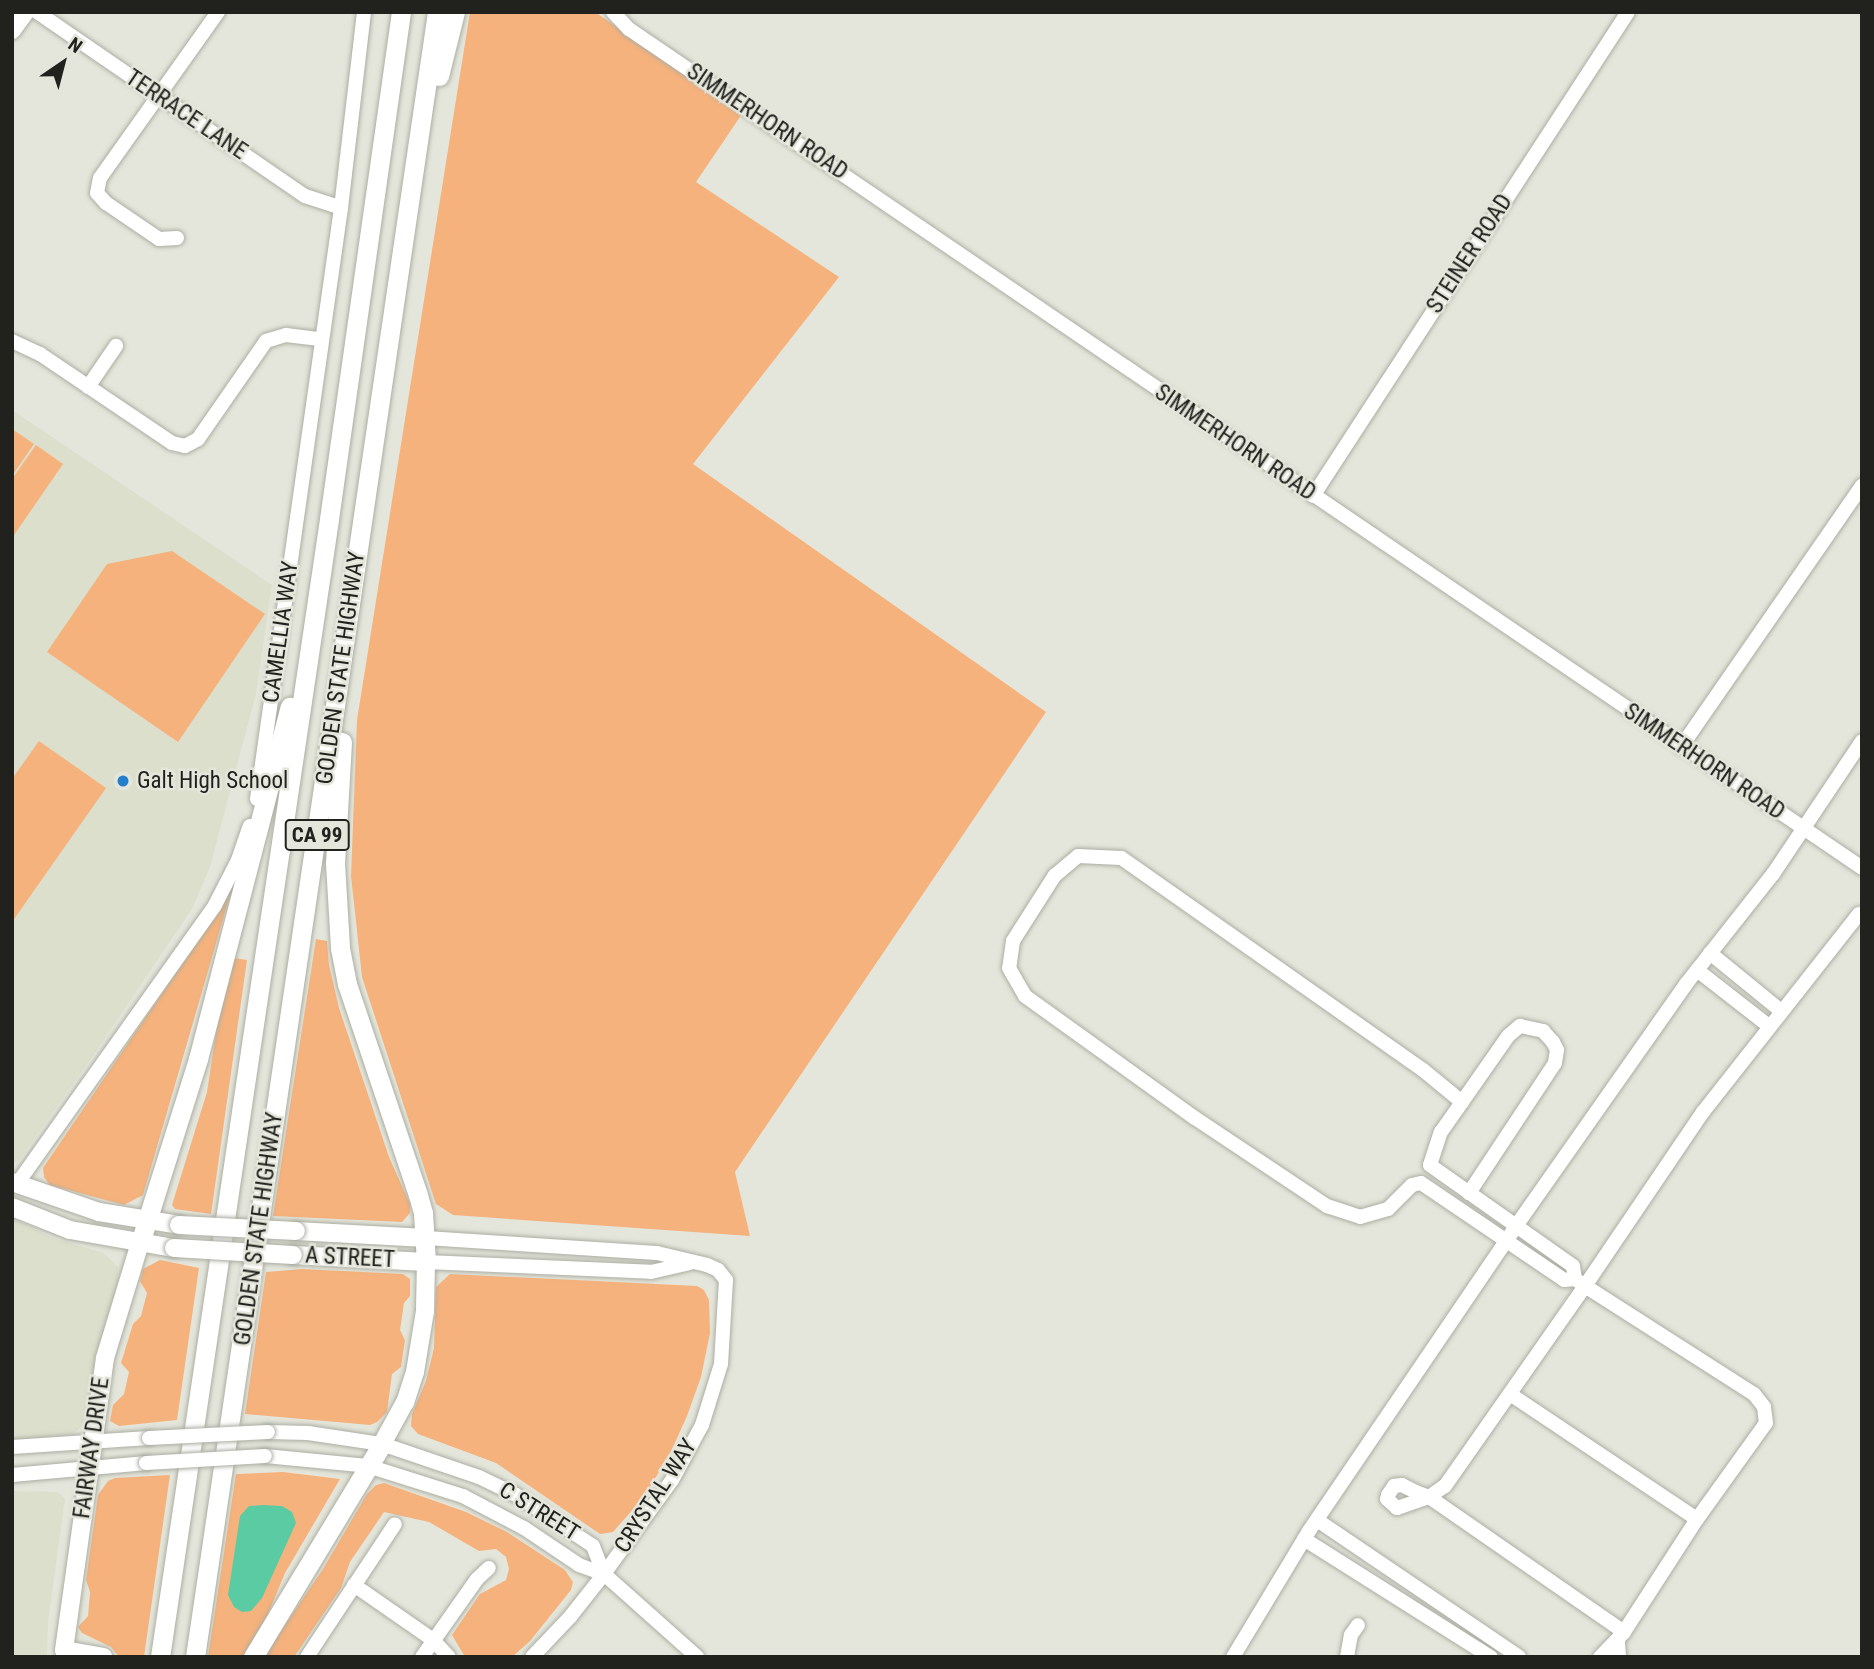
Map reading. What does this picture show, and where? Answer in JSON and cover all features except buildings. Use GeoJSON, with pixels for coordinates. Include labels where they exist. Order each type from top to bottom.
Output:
{"type":"FeatureCollection","features":[{"type":"Feature","properties":{"kind":"highway"},"geometry":{"type":"LineString","coordinates":[[385,113],[393,12]]}},
{"type":"Feature","properties":{"kind":"highway","name":"GOLDEN STATE HIGHWAY"},"geometry":{"type":"LineString","coordinates":[[160,1657],[316,611],[401,12]]}},
{"type":"Feature","properties":{"kind":"highway","name":"GOLDEN STATE HIGHWAY"},"geometry":{"type":"LineString","coordinates":[[195,1657],[436,12]]}},
{"type":"Feature","properties":{"kind":"highway"},"geometry":{"type":"LineString","coordinates":[[413,178],[454,12]]}},
{"type":"Feature","properties":{"kind":"highway"},"geometry":{"type":"LineString","coordinates":[[354,584],[336,835],[340,948],[347,984],[418,1195],[426,1238],[426,1262]]}},
{"type":"Feature","properties":{"kind":"highway"},"geometry":{"type":"LineString","coordinates":[[140,1243],[198,1059],[316,611]]}},
{"type":"Feature","properties":{"kind":"highway"},"geometry":{"type":"LineString","coordinates":[[253,1657],[382,1444]]}},
{"type":"Feature","properties":{"kind":"highway"},"geometry":{"type":"LineString","coordinates":[[64,1654],[102,1657]]}},
{"type":"Feature","properties":{"kind":"main road"},"geometry":{"type":"LineString","coordinates":[[12,30],[25,12]]}},
{"type":"Feature","properties":{"kind":"main road","name":"A STREET"},"geometry":{"type":"LineString","coordinates":[[14,1185],[70,1204],[179,1225],[426,1238]]}},
{"type":"Feature","properties":{"kind":"main road","name":"A STREET"},"geometry":{"type":"LineString","coordinates":[[12,1207],[70,1230],[174,1248],[426,1262]]}},
{"type":"Feature","properties":{"kind":"main road","name":"FAIRWAY DRIVE"},"geometry":{"type":"LineString","coordinates":[[64,1654],[105,1358],[140,1243]]}},
{"type":"Feature","properties":{"kind":"main road"},"geometry":{"type":"LineString","coordinates":[[382,1444],[405,1402],[415,1372],[425,1311],[426,1262]]}},
{"type":"Feature","properties":{"kind":"street","name":"TERRACE LANE"},"geometry":{"type":"LineString","coordinates":[[37,12],[305,196],[341,208]]}},
{"type":"Feature","properties":{"kind":"street"},"geometry":{"type":"LineString","coordinates":[[177,238],[159,239],[106,203],[97,193],[100,178],[218,12]]}},
{"type":"Feature","properties":{"kind":"street","name":"CAMELLIA WAY"},"geometry":{"type":"LineString","coordinates":[[14,1185],[215,905],[248,834],[261,778],[320,339],[341,208],[364,12]]}},
{"type":"Feature","properties":{"kind":"street","name":"SIMMERHORN ROAD"},"geometry":{"type":"LineString","coordinates":[[613,12],[629,29],[1862,868]]}},
{"type":"Feature","properties":{"kind":"street","name":"STEINER ROAD"},"geometry":{"type":"LineString","coordinates":[[1312,496],[1628,12]]}},
{"type":"Feature","properties":{"kind":"street"},"geometry":{"type":"LineString","coordinates":[[12,341],[40,354],[172,443],[185,446],[198,439],[266,341],[286,335],[320,339]]}},
{"type":"Feature","properties":{"kind":"street"},"geometry":{"type":"LineString","coordinates":[[89,387],[116,346]]}},
{"type":"Feature","properties":{"kind":"street"},"geometry":{"type":"LineString","coordinates":[[1681,747],[1862,486]]}},
{"type":"Feature","properties":{"kind":"street"},"geometry":{"type":"LineString","coordinates":[[1233,1657],[1304,1539],[1516,1226],[1697,970],[1773,874],[1862,741]]}},
{"type":"Feature","properties":{"kind":"street"},"geometry":{"type":"LineString","coordinates":[[1462,1102],[1423,1070],[1121,858],[1078,856],[1055,875],[1013,941],[1009,968],[1025,996],[1195,1118],[1327,1206],[1360,1217],[1388,1209],[1412,1185],[1421,1183],[1564,1280],[1580,1283],[1754,1394],[1764,1407],[1766,1423],[1697,1519],[1620,1644],[1606,1647],[1600,1657]]}},
{"type":"Feature","properties":{"kind":"street"},"geometry":{"type":"LineString","coordinates":[[1620,1644],[1429,1497],[1445,1486],[1510,1395],[1580,1283],[1703,1112],[1859,914]]}},
{"type":"Feature","properties":{"kind":"street"},"geometry":{"type":"LineString","coordinates":[[1710,953],[1781,1011]]}},
{"type":"Feature","properties":{"kind":"street"},"geometry":{"type":"LineString","coordinates":[[1697,970],[1769,1026]]}},
{"type":"Feature","properties":{"kind":"street"},"geometry":{"type":"LineString","coordinates":[[1469,1193],[1555,1063],[1557,1050],[1543,1031],[1520,1026],[1508,1036],[1441,1132],[1430,1165],[1469,1193],[1573,1266],[1580,1283]]}},
{"type":"Feature","properties":{"kind":"street","name":"A STREET"},"geometry":{"type":"LineString","coordinates":[[426,1238],[657,1253],[718,1270]]}},
{"type":"Feature","properties":{"kind":"street","name":"A STREET"},"geometry":{"type":"LineString","coordinates":[[426,1262],[651,1272],[694,1262]]}},
{"type":"Feature","properties":{"kind":"street","name":"CRYSTAL WAY"},"geometry":{"type":"LineString","coordinates":[[532,1657],[570,1617],[672,1480],[705,1416],[721,1364],[727,1313],[726,1280],[718,1270]]}},
{"type":"Feature","properties":{"kind":"street"},"geometry":{"type":"LineString","coordinates":[[1510,1395],[1697,1519]]}},
{"type":"Feature","properties":{"kind":"street","name":"C STREET"},"geometry":{"type":"LineString","coordinates":[[12,1447],[268,1432],[308,1433],[382,1444],[444,1464],[516,1495],[593,1545],[604,1574]]}},
{"type":"Feature","properties":{"kind":"street","name":"C STREET"},"geometry":{"type":"LineString","coordinates":[[12,1475],[265,1456],[368,1466],[463,1496],[524,1528],[579,1565],[604,1574]]}},
{"type":"Feature","properties":{"kind":"street"},"geometry":{"type":"LineString","coordinates":[[1317,1520],[1518,1657]]}},
{"type":"Feature","properties":{"kind":"street"},"geometry":{"type":"LineString","coordinates":[[307,1657],[395,1524]]}},
{"type":"Feature","properties":{"kind":"street"},"geometry":{"type":"LineString","coordinates":[[1304,1539],[1491,1657]]}},
{"type":"Feature","properties":{"kind":"street"},"geometry":{"type":"LineString","coordinates":[[422,1657],[477,1578],[489,1568]]}},
{"type":"Feature","properties":{"kind":"street"},"geometry":{"type":"LineString","coordinates":[[604,1574],[696,1657]]}},
{"type":"Feature","properties":{"kind":"street"},"geometry":{"type":"LineString","coordinates":[[354,1585],[433,1640],[449,1657]]}},
{"type":"Feature","properties":{"kind":"street"},"geometry":{"type":"LineString","coordinates":[[1347,1657],[1351,1635],[1358,1625]]}},
{"type":"Feature","properties":{"kind":"shaded area"},"geometry":{"type":"Polygon","coordinates":[[[470,12],[595,12],[742,114],[696,182],[839,277],[693,464],[1046,712],[735,1172],[750,1236],[453,1215],[436,1204],[362,977],[351,876],[357,720],[470,12]]]}},
{"type":"Feature","properties":{"kind":"shaded area","name":"Galt High School"},"geometry":{"type":"Polygon","coordinates":[[[12,410],[272,585],[256,694],[210,867],[192,909],[92,1057],[19,1160],[12,1164],[12,410]]]}},
{"type":"Feature","properties":{"kind":"shaded area"},"geometry":{"type":"Polygon","coordinates":[[[12,429],[34,444],[12,476],[12,429]]]}},
{"type":"Feature","properties":{"kind":"shaded area"},"geometry":{"type":"Polygon","coordinates":[[[36,445],[63,464],[12,538],[12,479],[36,445]]]}},
{"type":"Feature","properties":{"kind":"shaded area"},"geometry":{"type":"Polygon","coordinates":[[[172,551],[265,614],[178,742],[47,652],[107,564],[172,551]]]}},
{"type":"Feature","properties":{"kind":"shaded area"},"geometry":{"type":"Polygon","coordinates":[[[39,741],[106,788],[12,922],[12,779],[39,741]]]}},
{"type":"Feature","properties":{"kind":"shaded area"},"geometry":{"type":"Polygon","coordinates":[[[239,864],[143,1195],[124,1205],[50,1185],[44,1177],[43,1168],[203,933],[239,864]]]}},
{"type":"Feature","properties":{"kind":"shaded area"},"geometry":{"type":"Polygon","coordinates":[[[316,939],[327,941],[329,965],[339,1008],[389,1157],[410,1204],[410,1213],[402,1222],[273,1216],[316,939]]]}},
{"type":"Feature","properties":{"kind":"shaded area"},"geometry":{"type":"Polygon","coordinates":[[[234,958],[247,960],[211,1214],[175,1209],[172,1205],[207,1092],[216,1033],[234,958]]]}},
{"type":"Feature","properties":{"kind":"shaded area"},"geometry":{"type":"Polygon","coordinates":[[[12,1218],[53,1238],[104,1253],[118,1267],[119,1281],[91,1379],[83,1424],[74,1434],[12,1441],[12,1218]]]}},
{"type":"Feature","properties":{"kind":"shaded area"},"geometry":{"type":"Polygon","coordinates":[[[160,1260],[199,1268],[177,1420],[119,1426],[110,1421],[113,1405],[124,1394],[129,1372],[121,1363],[133,1324],[141,1316],[147,1293],[140,1281],[143,1269],[160,1260]]]}},
{"type":"Feature","properties":{"kind":"shaded area"},"geometry":{"type":"Polygon","coordinates":[[[302,1269],[403,1274],[410,1279],[410,1296],[404,1303],[400,1330],[405,1340],[401,1367],[392,1374],[387,1412],[377,1422],[370,1425],[245,1414],[266,1272],[302,1269]]]}},
{"type":"Feature","properties":{"kind":"shaded area"},"geometry":{"type":"Polygon","coordinates":[[[450,1274],[697,1286],[704,1290],[709,1300],[710,1333],[701,1377],[687,1416],[668,1458],[642,1499],[613,1532],[600,1534],[496,1463],[418,1434],[411,1426],[412,1414],[426,1381],[434,1348],[436,1287],[450,1274]]]}},
{"type":"Feature","properties":{"kind":"shaded area"},"geometry":{"type":"Polygon","coordinates":[[[283,1472],[340,1479],[285,1573],[268,1614],[243,1657],[208,1657],[236,1474],[283,1472]]]}},
{"type":"Feature","properties":{"kind":"shaded area"},"geometry":{"type":"Polygon","coordinates":[[[170,1475],[144,1657],[119,1657],[111,1647],[82,1633],[78,1627],[88,1616],[90,1592],[86,1580],[98,1495],[108,1481],[115,1478],[170,1475]]]}},
{"type":"Feature","properties":{"kind":"shaded area"},"geometry":{"type":"Polygon","coordinates":[[[384,1483],[466,1512],[507,1532],[565,1570],[573,1582],[571,1590],[530,1641],[512,1657],[465,1657],[452,1635],[480,1594],[506,1580],[509,1569],[506,1557],[496,1549],[479,1551],[429,1522],[384,1512],[350,1562],[341,1588],[294,1657],[263,1657],[323,1569],[367,1494],[376,1485],[384,1483]]]}},
{"type":"Feature","properties":{"kind":"shaded area"},"geometry":{"type":"Polygon","coordinates":[[[12,1491],[58,1492],[65,1499],[48,1621],[47,1657],[12,1657],[12,1491]]]}},
{"type":"Feature","properties":{"kind":"shaded area"},"geometry":{"type":"Polygon","coordinates":[[[249,1506],[282,1506],[292,1512],[296,1523],[262,1598],[251,1611],[242,1612],[234,1607],[228,1595],[240,1516],[249,1506]]]}},
{"type":"Feature","properties":{"kind":"place","name":"Galt High School"},"geometry":{"type":"Point","coordinates":[123,781]}}]}
